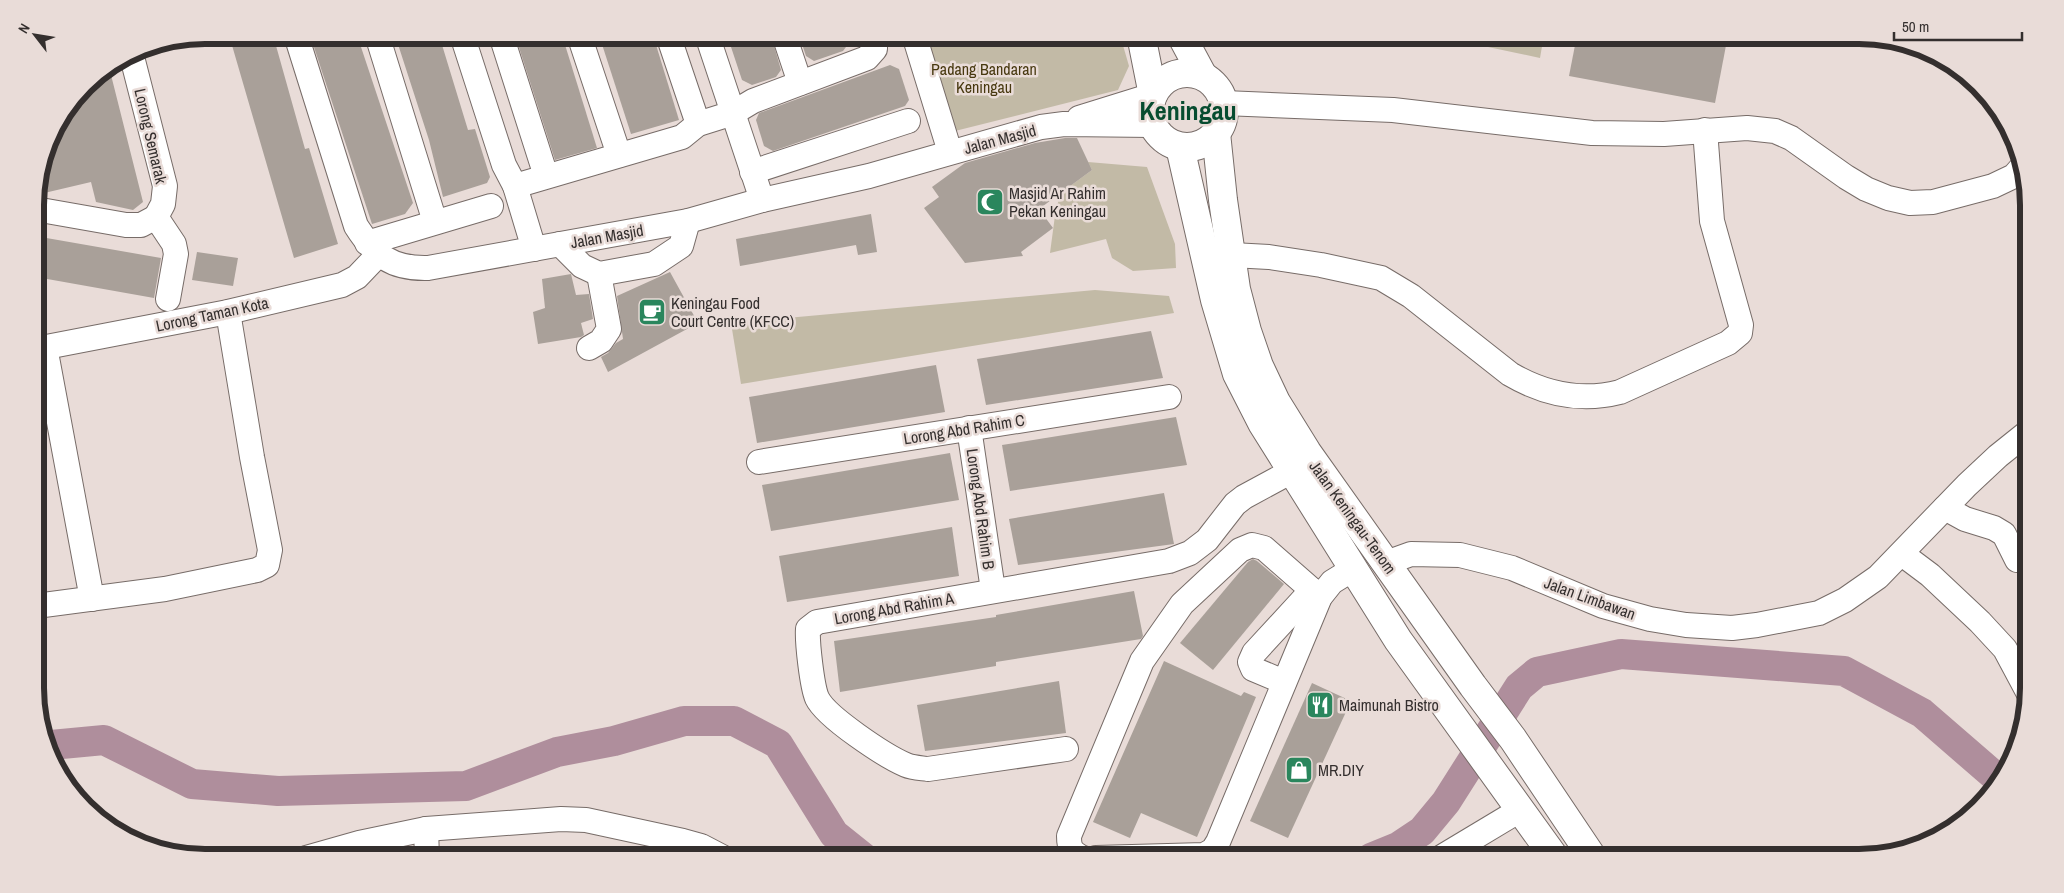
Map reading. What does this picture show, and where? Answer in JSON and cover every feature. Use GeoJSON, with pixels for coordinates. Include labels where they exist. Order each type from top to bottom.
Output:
{"type":"FeatureCollection","features":[{"type":"Feature","properties":{"kind":"main road"},"geometry":{"type":"LineString","coordinates":[[1143,44],[1153,95]]}},
{"type":"Feature","properties":{"kind":"main road"},"geometry":{"type":"LineString","coordinates":[[1186,44],[1203,76]]}},
{"type":"Feature","properties":{"kind":"main road"},"geometry":{"type":"LineString","coordinates":[[1180,73],[1192,73],[1203,76],[1213,83],[1220,92],[1224,103],[1222,124],[1216,133],[1200,145],[1180,147],[1164,139],[1153,125],[1150,105],[1153,95],[1160,85],[1180,73]]}},
{"type":"Feature","properties":{"kind":"main road","name":"Jalan Keningau-Tenom"},"geometry":{"type":"LineString","coordinates":[[1216,133],[1223,200],[1236,289],[1259,366],[1276,402],[1307,452],[1473,686],[1513,739],[1587,849]]}},
{"type":"Feature","properties":{"kind":"main road","name":"Jalan Keningau-Tenom"},"geometry":{"type":"LineString","coordinates":[[1180,147],[1213,292],[1237,374],[1262,423],[1398,640],[1548,849]]}},
{"type":"Feature","properties":{"kind":"street"},"geometry":{"type":"LineString","coordinates":[[299,44],[356,226],[372,249],[435,222],[490,206]]}},
{"type":"Feature","properties":{"kind":"street"},"geometry":{"type":"LineString","coordinates":[[380,44],[435,222]]}},
{"type":"Feature","properties":{"kind":"street"},"geometry":{"type":"LineString","coordinates":[[465,44],[504,165],[515,186],[534,249]]}},
{"type":"Feature","properties":{"kind":"street"},"geometry":{"type":"LineString","coordinates":[[504,44],[546,176]]}},
{"type":"Feature","properties":{"kind":"street"},"geometry":{"type":"LineString","coordinates":[[582,44],[619,155]]}},
{"type":"Feature","properties":{"kind":"street"},"geometry":{"type":"LineString","coordinates":[[671,44],[698,124]]}},
{"type":"Feature","properties":{"kind":"street"},"geometry":{"type":"LineString","coordinates":[[710,44],[762,200]]}},
{"type":"Feature","properties":{"kind":"street"},"geometry":{"type":"LineString","coordinates":[[787,44],[800,83]]}},
{"type":"Feature","properties":{"kind":"street"},"geometry":{"type":"LineString","coordinates":[[515,186],[682,137],[698,124],[733,113],[752,101],[867,58],[875,49],[875,44]]}},
{"type":"Feature","properties":{"kind":"street"},"geometry":{"type":"LineString","coordinates":[[917,44],[950,152]]}},
{"type":"Feature","properties":{"kind":"street","name":"Lorong Semarak"},"geometry":{"type":"LineString","coordinates":[[133,61],[165,186],[163,204],[156,217]]}},
{"type":"Feature","properties":{"kind":"street"},"geometry":{"type":"LineString","coordinates":[[1064,124],[1093,112],[1153,95]]}},
{"type":"Feature","properties":{"kind":"street"},"geometry":{"type":"LineString","coordinates":[[1224,103],[1393,110],[1592,133],[1664,134],[1747,128],[1775,131],[1791,138],[1846,177],[1866,188],[1888,198],[1910,203],[1933,202],[1993,186],[2017,173]]}},
{"type":"Feature","properties":{"kind":"street"},"geometry":{"type":"LineString","coordinates":[[752,172],[908,121]]}},
{"type":"Feature","properties":{"kind":"street"},"geometry":{"type":"LineString","coordinates":[[1064,124],[1153,125]]}},
{"type":"Feature","properties":{"kind":"street","name":"Jalan Masjid"},"geometry":{"type":"LineString","coordinates":[[372,249],[410,268],[428,268],[534,249],[688,221],[762,200],[869,176],[1040,127],[1064,124]]}},
{"type":"Feature","properties":{"kind":"street"},"geometry":{"type":"LineString","coordinates":[[1232,255],[1269,257],[1321,265],[1381,278],[1411,296],[1510,374],[1526,384],[1540,390],[1566,396],[1605,396],[1620,392],[1728,343],[1740,333],[1741,325],[1738,307],[1712,221],[1705,130]]}},
{"type":"Feature","properties":{"kind":"street"},"geometry":{"type":"LineString","coordinates":[[44,211],[126,225],[140,225],[156,217],[174,244],[176,254],[168,299]]}},
{"type":"Feature","properties":{"kind":"street"},"geometry":{"type":"LineString","coordinates":[[560,244],[582,266],[600,274],[654,264],[681,246],[688,221]]}},
{"type":"Feature","properties":{"kind":"street","name":"Lorong Taman Kota"},"geometry":{"type":"LineString","coordinates":[[44,347],[228,312],[342,285],[357,277],[372,249]]}},
{"type":"Feature","properties":{"kind":"street"},"geometry":{"type":"LineString","coordinates":[[589,348],[601,341],[609,329],[600,274]]}},
{"type":"Feature","properties":{"kind":"street"},"geometry":{"type":"LineString","coordinates":[[44,605],[164,589],[257,570],[267,565],[270,550],[252,457],[228,312]]}},
{"type":"Feature","properties":{"kind":"street"},"geometry":{"type":"LineString","coordinates":[[44,362],[92,598]]}},
{"type":"Feature","properties":{"kind":"street","name":"Lorong Abd Rahim C"},"geometry":{"type":"LineString","coordinates":[[759,462],[1169,397]]}},
{"type":"Feature","properties":{"kind":"street","name":"Lorong Abd Rahim B"},"geometry":{"type":"LineString","coordinates":[[969,428],[993,590]]}},
{"type":"Feature","properties":{"kind":"street","name":"Jalan Limbawan"},"geometry":{"type":"LineString","coordinates":[[1386,563],[1411,554],[1460,555],[1512,568],[1612,609],[1650,619],[1686,625],[1732,628],[1758,626],[1819,612],[1845,600],[1878,577],[1992,462],[2020,439]]}},
{"type":"Feature","properties":{"kind":"street","name":"Lorong Abd Rahim A"},"geometry":{"type":"LineString","coordinates":[[1066,749],[928,769],[908,766],[887,756],[827,712],[817,698],[807,642],[808,629],[818,622],[993,590],[1169,562],[1190,553],[1207,540],[1239,501],[1292,471]]}},
{"type":"Feature","properties":{"kind":"street"},"geometry":{"type":"LineString","coordinates":[[1945,508],[1964,519],[1994,528],[2004,534],[2017,560]]}},
{"type":"Feature","properties":{"kind":"street"},"geometry":{"type":"LineString","coordinates":[[1071,849],[1069,836],[1142,660],[1182,604],[1240,550],[1252,545],[1264,548],[1316,593]]}},
{"type":"Feature","properties":{"kind":"street"},"geometry":{"type":"LineString","coordinates":[[1902,554],[1930,575],[1980,622],[2005,649],[2020,677]]}},
{"type":"Feature","properties":{"kind":"street"},"geometry":{"type":"LineString","coordinates":[[1179,558],[1204,583]]}},
{"type":"Feature","properties":{"kind":"street"},"geometry":{"type":"LineString","coordinates":[[1284,682],[1253,669],[1250,662],[1254,653],[1316,593],[1353,569]]}},
{"type":"Feature","properties":{"kind":"street"},"geometry":{"type":"LineString","coordinates":[[1213,849],[1284,682],[1316,593]]}},
{"type":"Feature","properties":{"kind":"street"},"geometry":{"type":"LineString","coordinates":[[1455,849],[1520,810]]}},
{"type":"Feature","properties":{"kind":"street"},"geometry":{"type":"LineString","coordinates":[[338,849],[426,829],[561,819],[586,820],[683,840],[707,849]]}},
{"type":"Feature","properties":{"kind":"street"},"geometry":{"type":"LineString","coordinates":[[426,829],[427,849]]}},
{"type":"Feature","properties":{"kind":"green space","name":"Padang Bandaran Keningau"},"geometry":{"type":"Polygon","coordinates":[[[928,44],[1123,44],[1129,66],[1118,90],[955,131],[928,44]]]}},
{"type":"Feature","properties":{"kind":"green space"},"geometry":{"type":"Polygon","coordinates":[[[1474,44],[1542,44],[1540,58],[1474,44]]]}},
{"type":"Feature","properties":{"kind":"green space"},"geometry":{"type":"Polygon","coordinates":[[[1088,162],[1147,167],[1175,244],[1176,268],[1133,271],[1112,258],[1106,239],[1050,253],[1056,208],[1062,192],[1092,170],[1088,162]]]}},
{"type":"Feature","properties":{"kind":"green space"},"geometry":{"type":"Polygon","coordinates":[[[1095,290],[1169,296],[1174,313],[741,384],[731,323],[1095,290]]]}},
{"type":"Feature","properties":{"kind":"building"},"geometry":{"type":"Polygon","coordinates":[[[232,44],[276,44],[305,149],[309,148],[338,244],[294,258],[232,44]]]}},
{"type":"Feature","properties":{"kind":"building"},"geometry":{"type":"Polygon","coordinates":[[[313,44],[360,44],[413,203],[405,214],[372,224],[313,44]]]}},
{"type":"Feature","properties":{"kind":"building"},"geometry":{"type":"Polygon","coordinates":[[[398,44],[442,44],[468,130],[475,129],[490,177],[487,183],[443,197],[429,140],[398,44]]]}},
{"type":"Feature","properties":{"kind":"building"},"geometry":{"type":"Polygon","coordinates":[[[518,44],[565,44],[597,148],[555,160],[518,44]]]}},
{"type":"Feature","properties":{"kind":"building"},"geometry":{"type":"Polygon","coordinates":[[[602,44],[656,44],[679,120],[631,134],[602,44]]]}},
{"type":"Feature","properties":{"kind":"building"},"geometry":{"type":"Polygon","coordinates":[[[730,44],[774,44],[781,70],[776,77],[752,85],[742,80],[730,44]]]}},
{"type":"Feature","properties":{"kind":"building"},"geometry":{"type":"Polygon","coordinates":[[[802,44],[848,44],[843,51],[814,61],[806,56],[802,44]]]}},
{"type":"Feature","properties":{"kind":"building"},"geometry":{"type":"Polygon","coordinates":[[[1575,44],[1726,44],[1715,103],[1569,76],[1575,44]]]}},
{"type":"Feature","properties":{"kind":"building"},"geometry":{"type":"Polygon","coordinates":[[[890,65],[899,69],[909,100],[905,106],[773,151],[764,146],[756,120],[759,113],[890,65]]]}},
{"type":"Feature","properties":{"kind":"building"},"geometry":{"type":"Polygon","coordinates":[[[111,74],[143,202],[133,210],[96,202],[91,182],[44,193],[49,163],[60,134],[77,107],[111,74]]]}},
{"type":"Feature","properties":{"kind":"building","name":"Masjid Ar Rahim Pekan Keningau"},"geometry":{"type":"Polygon","coordinates":[[[1077,138],[1092,170],[1039,209],[1053,228],[1021,252],[1023,256],[965,263],[924,208],[939,197],[932,187],[965,163],[1035,143],[1077,138]]]}},
{"type":"Feature","properties":{"kind":"building"},"geometry":{"type":"Polygon","coordinates":[[[871,214],[877,252],[858,255],[856,245],[740,266],[736,239],[871,214]]]}},
{"type":"Feature","properties":{"kind":"building"},"geometry":{"type":"Polygon","coordinates":[[[44,238],[161,258],[154,298],[44,278],[44,238]]]}},
{"type":"Feature","properties":{"kind":"building"},"geometry":{"type":"Polygon","coordinates":[[[197,252],[238,258],[233,286],[192,280],[197,252]]]}},
{"type":"Feature","properties":{"kind":"building","name":"Keningau Food Court Centre (KFCC)"},"geometry":{"type":"Polygon","coordinates":[[[670,272],[698,323],[608,372],[601,357],[623,339],[617,296],[670,272]]]}},
{"type":"Feature","properties":{"kind":"building"},"geometry":{"type":"Polygon","coordinates":[[[571,274],[576,295],[589,294],[593,319],[581,323],[584,335],[581,337],[538,344],[533,312],[545,308],[542,279],[571,274]]]}},
{"type":"Feature","properties":{"kind":"building"},"geometry":{"type":"Polygon","coordinates":[[[1151,331],[1163,378],[986,405],[977,359],[1151,331]]]}},
{"type":"Feature","properties":{"kind":"building"},"geometry":{"type":"Polygon","coordinates":[[[936,365],[945,412],[757,443],[749,397],[936,365]]]}},
{"type":"Feature","properties":{"kind":"building"},"geometry":{"type":"Polygon","coordinates":[[[1176,417],[1187,465],[1010,491],[1002,445],[1176,417]]]}},
{"type":"Feature","properties":{"kind":"building"},"geometry":{"type":"Polygon","coordinates":[[[950,453],[959,500],[771,531],[762,485],[950,453]]]}},
{"type":"Feature","properties":{"kind":"building"},"geometry":{"type":"Polygon","coordinates":[[[1164,493],[1174,544],[1018,565],[1009,519],[1164,493]]]}},
{"type":"Feature","properties":{"kind":"building"},"geometry":{"type":"Polygon","coordinates":[[[952,527],[959,576],[787,602],[779,556],[952,527]]]}},
{"type":"Feature","properties":{"kind":"building"},"geometry":{"type":"Polygon","coordinates":[[[1253,559],[1284,584],[1213,670],[1180,643],[1248,562],[1253,559]]]}},
{"type":"Feature","properties":{"kind":"building"},"geometry":{"type":"Polygon","coordinates":[[[1134,591],[1143,636],[1141,639],[996,662],[996,666],[840,692],[834,641],[996,617],[996,615],[1134,591]]]}},
{"type":"Feature","properties":{"kind":"building"},"geometry":{"type":"Polygon","coordinates":[[[1164,661],[1241,696],[1244,692],[1256,697],[1197,837],[1141,813],[1130,838],[1093,822],[1164,661]]]}},
{"type":"Feature","properties":{"kind":"building"},"geometry":{"type":"Polygon","coordinates":[[[1059,681],[1066,733],[925,751],[917,705],[1059,681]]]}},
{"type":"Feature","properties":{"kind":"building"},"geometry":{"type":"Polygon","coordinates":[[[1312,683],[1351,701],[1288,838],[1250,821],[1312,683]]]}},
{"type":"Feature","properties":{"kind":"waterway"},"geometry":{"type":"LineString","coordinates":[[1393,849],[1422,831],[1446,802],[1519,687],[1537,672],[1621,654],[1844,671],[1922,713],[1994,776]]}},
{"type":"Feature","properties":{"kind":"waterway"},"geometry":{"type":"LineString","coordinates":[[54,745],[104,740],[192,784],[278,791],[466,786],[557,752],[614,741],[684,721],[734,721],[778,744],[834,834],[853,849]]}},
{"type":"Feature","properties":{"kind":"place","name":"Masjid Ar Rahim Pekan Keningau"},"geometry":{"type":"Point","coordinates":[990,202]}},
{"type":"Feature","properties":{"kind":"place","name":"Keningau Food Court Centre (KFCC)"},"geometry":{"type":"Point","coordinates":[652,312]}},
{"type":"Feature","properties":{"kind":"place","name":"Maimunah Bistro"},"geometry":{"type":"Point","coordinates":[1320,705]}},
{"type":"Feature","properties":{"kind":"place","name":"MR.DIY"},"geometry":{"type":"Point","coordinates":[1299,770]}},
{"type":"Feature","properties":{"kind":"district","name":"Keningau"},"geometry":{"type":"Point","coordinates":[1188,111]}}]}
